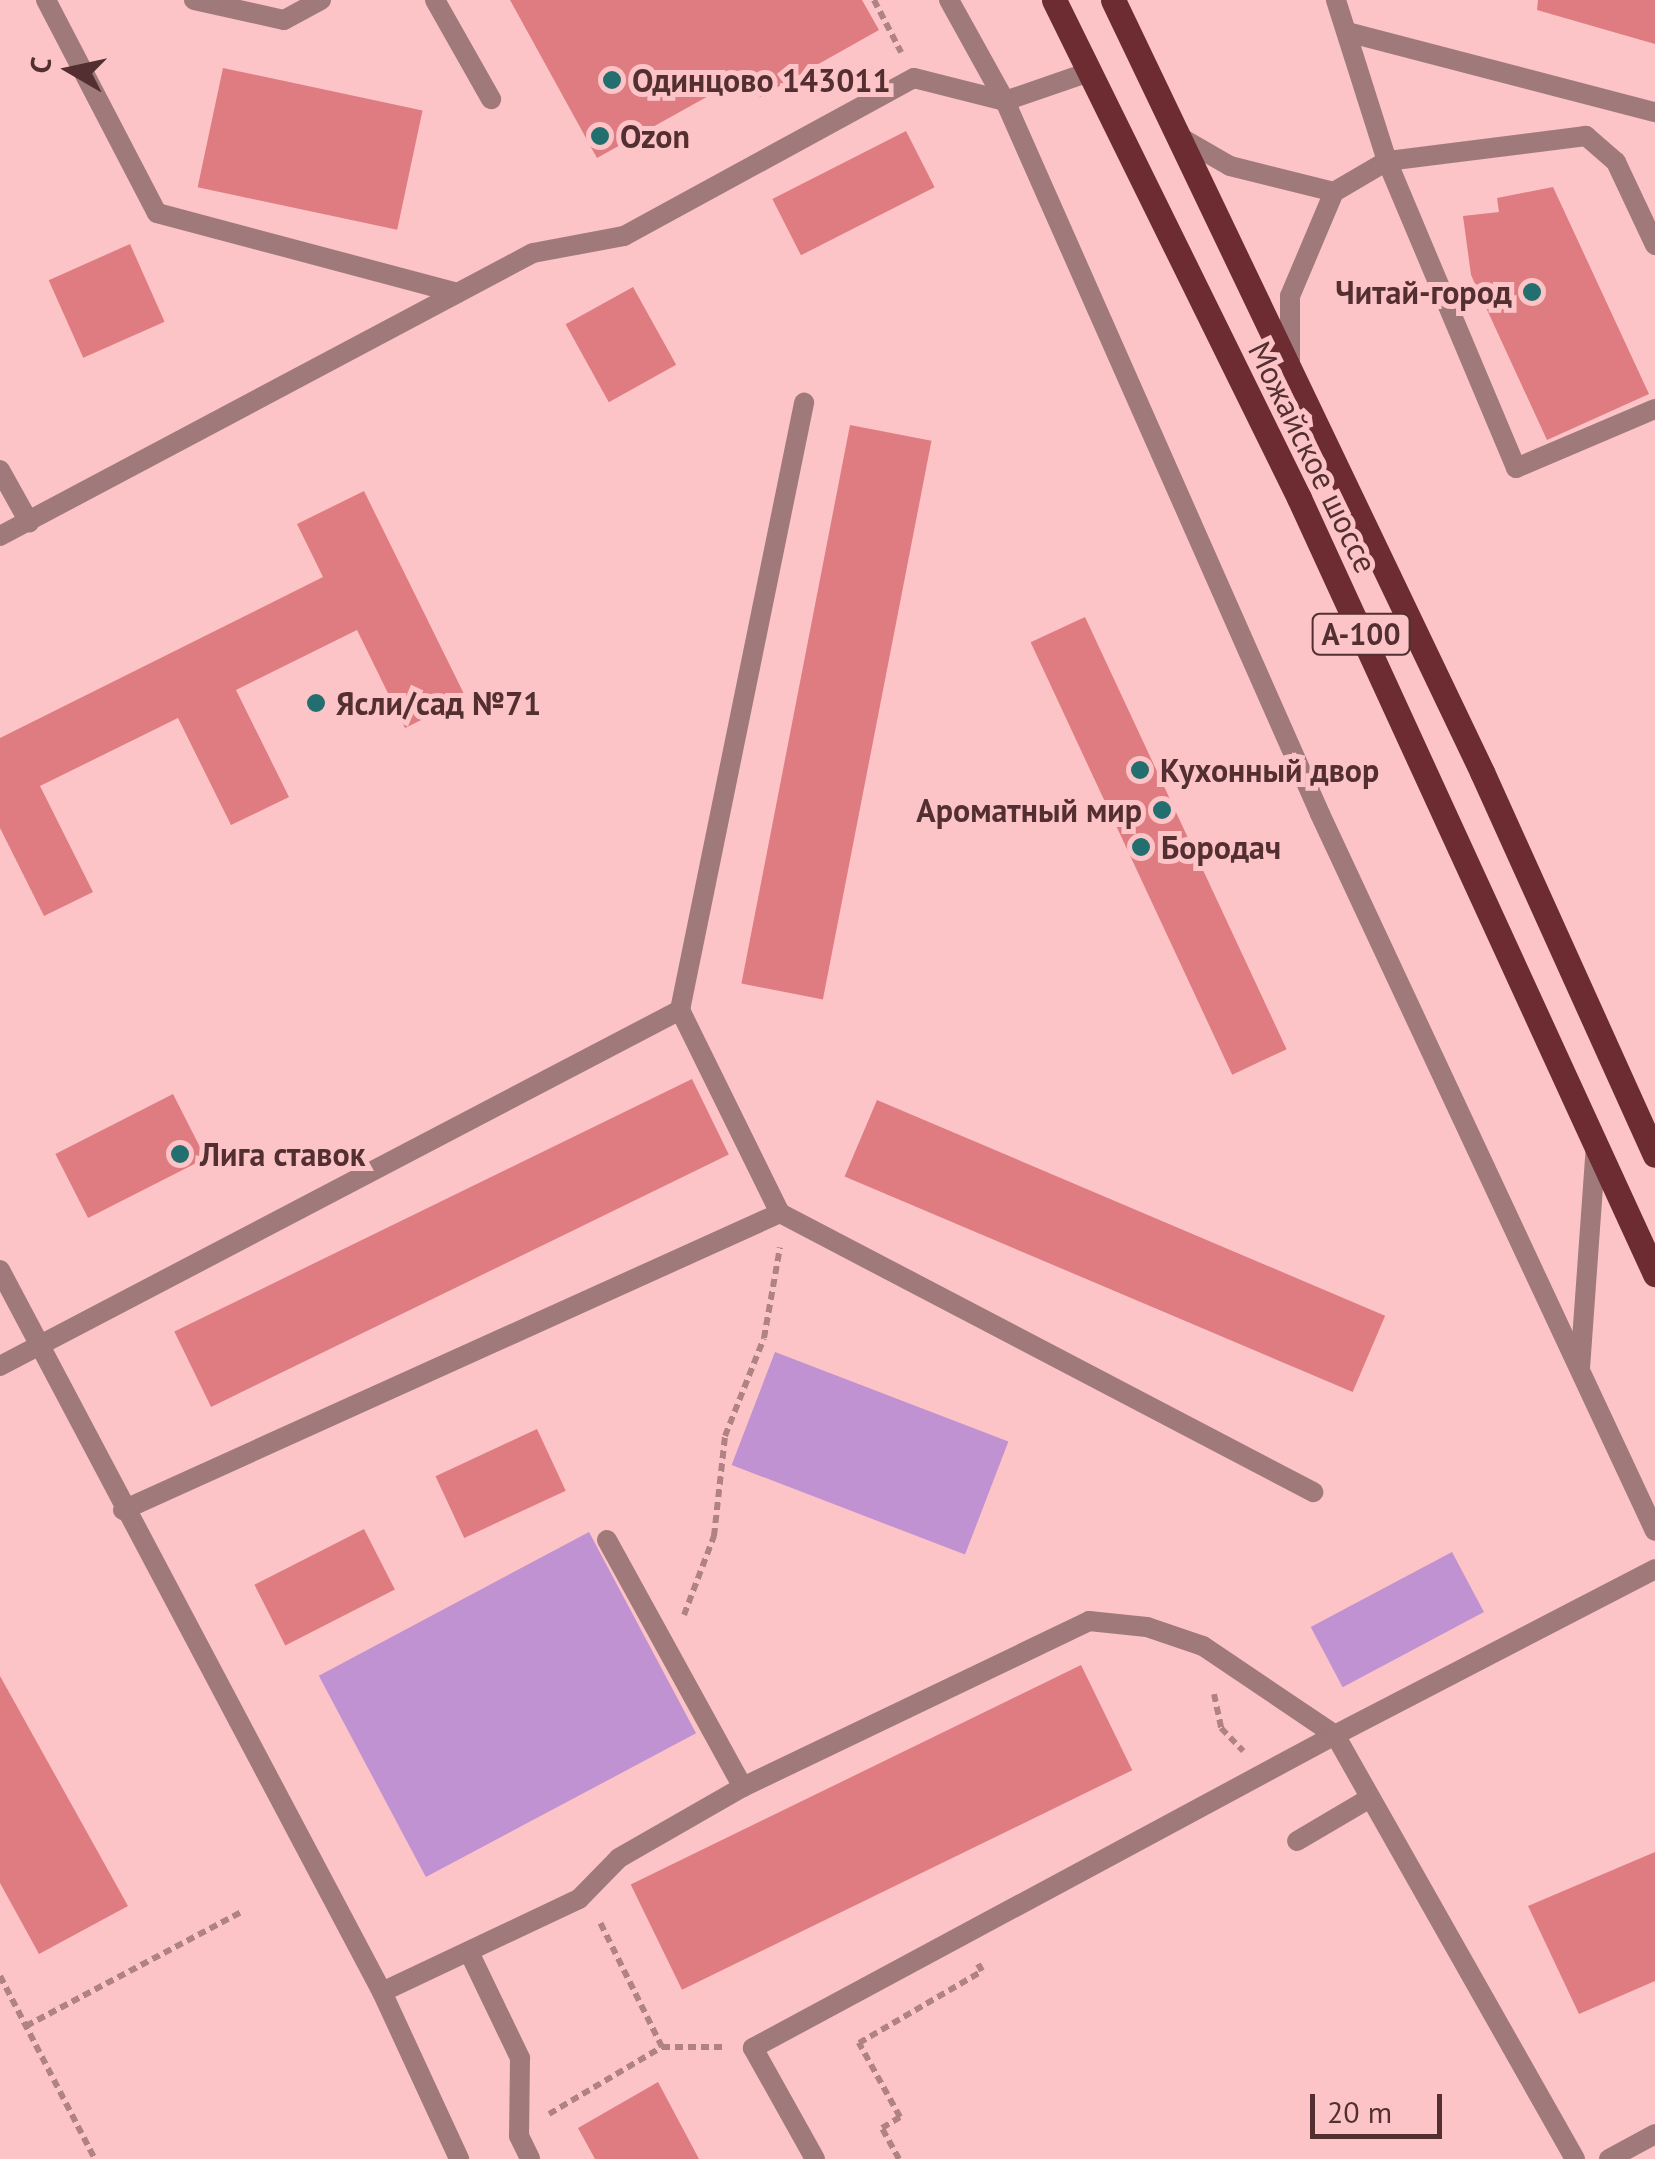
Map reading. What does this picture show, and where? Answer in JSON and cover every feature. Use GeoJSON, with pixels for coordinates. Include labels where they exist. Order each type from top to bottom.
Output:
{"type":"FeatureCollection","features":[{"type":"Feature","properties":{"kind":"main road","name":"Можайское шоссе"},"geometry":{"type":"LineString","coordinates":[[1054,0],[1300,498],[1655,1274]]}},
{"type":"Feature","properties":{"kind":"main road","name":"Можайское шоссе"},"geometry":{"type":"LineString","coordinates":[[1112,0],[1290,364],[1655,1155]]}},
{"type":"Feature","properties":{"kind":"street"},"geometry":{"type":"LineString","coordinates":[[46,0],[157,214],[458,293]]}},
{"type":"Feature","properties":{"kind":"street"},"geometry":{"type":"LineString","coordinates":[[194,0],[284,20],[321,0]]}},
{"type":"Feature","properties":{"kind":"street"},"geometry":{"type":"LineString","coordinates":[[436,0],[491,100]]}},
{"type":"Feature","properties":{"kind":"street"},"geometry":{"type":"LineString","coordinates":[[949,0],[1005,101],[1320,814],[1655,1531]]}},
{"type":"Feature","properties":{"kind":"street"},"geometry":{"type":"LineString","coordinates":[[1336,0],[1387,161],[1516,468],[1655,409]]}},
{"type":"Feature","properties":{"kind":"street"},"geometry":{"type":"LineString","coordinates":[[1346,32],[1655,112]]}},
{"type":"Feature","properties":{"kind":"street"},"geometry":{"type":"LineString","coordinates":[[0,536],[533,253],[624,236],[914,78],[1005,101],[1089,72]]}},
{"type":"Feature","properties":{"kind":"street"},"geometry":{"type":"LineString","coordinates":[[1290,364],[1290,296],[1334,192],[1387,161],[1586,136],[1616,162],[1655,244]]}},
{"type":"Feature","properties":{"kind":"street"},"geometry":{"type":"LineString","coordinates":[[1183,139],[1230,166],[1334,192]]}},
{"type":"Feature","properties":{"kind":"street"},"geometry":{"type":"LineString","coordinates":[[804,403],[680,1010],[783,1215],[1314,1492]]}},
{"type":"Feature","properties":{"kind":"street"},"geometry":{"type":"LineString","coordinates":[[0,470],[29,522]]}},
{"type":"Feature","properties":{"kind":"street"},"geometry":{"type":"LineString","coordinates":[[0,1366],[680,1010]]}},
{"type":"Feature","properties":{"kind":"street"},"geometry":{"type":"LineString","coordinates":[[1580,1373],[1596,1146]]}},
{"type":"Feature","properties":{"kind":"street"},"geometry":{"type":"LineString","coordinates":[[123,1510],[783,1215]]}},
{"type":"Feature","properties":{"kind":"street"},"geometry":{"type":"LineString","coordinates":[[0,1270],[36,1348],[382,1992],[456,2158]]}},
{"type":"Feature","properties":{"kind":"street"},"geometry":{"type":"LineString","coordinates":[[608,1540],[743,1787]]}},
{"type":"Feature","properties":{"kind":"street"},"geometry":{"type":"LineString","coordinates":[[814,2159],[753,2048],[1335,1735],[1577,1616],[1655,1569]]}},
{"type":"Feature","properties":{"kind":"street"},"geometry":{"type":"LineString","coordinates":[[382,1992],[579,1899],[620,1858],[743,1787],[1089,1621],[1148,1627],[1203,1646],[1335,1735],[1575,2159]]}},
{"type":"Feature","properties":{"kind":"street"},"geometry":{"type":"LineString","coordinates":[[1297,1841],[1370,1798]]}},
{"type":"Feature","properties":{"kind":"street"},"geometry":{"type":"LineString","coordinates":[[469,1952],[520,2058],[519,2136],[530,2159]]}},
{"type":"Feature","properties":{"kind":"street"},"geometry":{"type":"LineString","coordinates":[[1609,2159],[1655,2134]]}},
{"type":"Feature","properties":{"kind":"path"},"geometry":{"type":"LineString","coordinates":[[874,0],[914,78]]}},
{"type":"Feature","properties":{"kind":"path"},"geometry":{"type":"LineString","coordinates":[[669,1653],[714,1536],[725,1436],[764,1338],[783,1215]]}},
{"type":"Feature","properties":{"kind":"path"},"geometry":{"type":"LineString","coordinates":[[1200,1685],[1216,1695],[1221,1728]]}},
{"type":"Feature","properties":{"kind":"path"},"geometry":{"type":"LineString","coordinates":[[590,1901],[662,2046]]}},
{"type":"Feature","properties":{"kind":"path"},"geometry":{"type":"LineString","coordinates":[[26,2026],[243,1911]]}},
{"type":"Feature","properties":{"kind":"path"},"geometry":{"type":"LineString","coordinates":[[0,1976],[95,2159]]}},
{"type":"Feature","properties":{"kind":"path"},"geometry":{"type":"LineString","coordinates":[[537,2121],[662,2046],[753,2048]]}},
{"type":"Feature","properties":{"kind":"shaded area"},"geometry":{"type":"Polygon","coordinates":[[[775,1352],[1008,1442],[965,1555],[732,1465],[775,1352]]]}},
{"type":"Feature","properties":{"kind":"shaded area"},"geometry":{"type":"Polygon","coordinates":[[[589,1532],[696,1733],[426,1877],[319,1676],[589,1532]]]}},
{"type":"Feature","properties":{"kind":"shaded area"},"geometry":{"type":"Polygon","coordinates":[[[1452,1552],[1484,1612],[1343,1687],[1311,1627],[1452,1552]]]}},
{"type":"Feature","properties":{"kind":"building"},"geometry":{"type":"Polygon","coordinates":[[[510,0],[862,0],[879,30],[760,97],[748,74],[597,158],[510,0]]]}},
{"type":"Feature","properties":{"kind":"building"},"geometry":{"type":"Polygon","coordinates":[[[1538,0],[1655,0],[1655,44],[1537,10],[1538,0]]]}},
{"type":"Feature","properties":{"kind":"building"},"geometry":{"type":"Polygon","coordinates":[[[223,68],[423,110],[397,230],[198,187],[223,68]]]}},
{"type":"Feature","properties":{"kind":"building"},"geometry":{"type":"Polygon","coordinates":[[[906,131],[935,187],[801,255],[772,199],[906,131]]]}},
{"type":"Feature","properties":{"kind":"building"},"geometry":{"type":"Polygon","coordinates":[[[1553,187],[1649,394],[1547,440],[1471,275],[1463,216],[1499,212],[1497,198],[1553,187]]]}},
{"type":"Feature","properties":{"kind":"building"},"geometry":{"type":"Polygon","coordinates":[[[130,244],[165,322],[83,358],[49,280],[130,244]]]}},
{"type":"Feature","properties":{"kind":"building"},"geometry":{"type":"Polygon","coordinates":[[[633,287],[676,365],[609,402],[566,324],[633,287]]]}},
{"type":"Feature","properties":{"kind":"building"},"geometry":{"type":"Polygon","coordinates":[[[850,425],[931,441],[823,999],[741,984],[850,425]]]}},
{"type":"Feature","properties":{"kind":"building"},"geometry":{"type":"Polygon","coordinates":[[[364,491],[466,698],[405,728],[357,630],[236,690],[289,797],[231,825],[178,718],[40,786],[93,892],[44,916],[0,828],[0,738],[323,577],[297,524],[364,491]]]}},
{"type":"Feature","properties":{"kind":"building"},"geometry":{"type":"Polygon","coordinates":[[[1085,617],[1287,1049],[1232,1075],[1031,642],[1085,617]]]}},
{"type":"Feature","properties":{"kind":"building"},"geometry":{"type":"Polygon","coordinates":[[[692,1079],[729,1154],[211,1407],[174,1332],[692,1079]]]}},
{"type":"Feature","properties":{"kind":"building"},"geometry":{"type":"Polygon","coordinates":[[[173,1094],[206,1158],[88,1218],[55,1154],[173,1094]]]}},
{"type":"Feature","properties":{"kind":"building"},"geometry":{"type":"Polygon","coordinates":[[[877,1100],[1385,1316],[1353,1392],[845,1176],[877,1100]]]}},
{"type":"Feature","properties":{"kind":"building"},"geometry":{"type":"Polygon","coordinates":[[[537,1429],[566,1491],[464,1538],[435,1476],[537,1429]]]}},
{"type":"Feature","properties":{"kind":"building"},"geometry":{"type":"Polygon","coordinates":[[[364,1529],[395,1590],[285,1645],[254,1585],[364,1529]]]}},
{"type":"Feature","properties":{"kind":"building"},"geometry":{"type":"Polygon","coordinates":[[[1081,1665],[1132,1770],[682,1990],[631,1885],[1081,1665]]]}},
{"type":"Feature","properties":{"kind":"building"},"geometry":{"type":"Polygon","coordinates":[[[0,1676],[128,1906],[39,1954],[0,1883],[0,1676]]]}},
{"type":"Feature","properties":{"kind":"building"},"geometry":{"type":"Polygon","coordinates":[[[1655,1852],[1655,1981],[1579,2014],[1528,1906],[1655,1852]]]}},
{"type":"Feature","properties":{"kind":"building"},"geometry":{"type":"Polygon","coordinates":[[[658,2082],[699,2159],[595,2159],[578,2128],[658,2082]]]}},
{"type":"Feature","properties":{"kind":"place","name":"Одинцово 143011"},"geometry":{"type":"Point","coordinates":[612,80]}},
{"type":"Feature","properties":{"kind":"place","name":"Ozon"},"geometry":{"type":"Point","coordinates":[600,136]}},
{"type":"Feature","properties":{"kind":"place","name":"Читай-город"},"geometry":{"type":"Point","coordinates":[1532,292]}},
{"type":"Feature","properties":{"kind":"place","name":"Ясли/сад №71"},"geometry":{"type":"Point","coordinates":[316,703]}},
{"type":"Feature","properties":{"kind":"place","name":"Кухонный двор"},"geometry":{"type":"Point","coordinates":[1140,770]}},
{"type":"Feature","properties":{"kind":"place","name":"Ароматный мир"},"geometry":{"type":"Point","coordinates":[1162,810]}},
{"type":"Feature","properties":{"kind":"place","name":"Бородач"},"geometry":{"type":"Point","coordinates":[1141,847]}},
{"type":"Feature","properties":{"kind":"place","name":"Лига ставок"},"geometry":{"type":"Point","coordinates":[180,1154]}}]}
